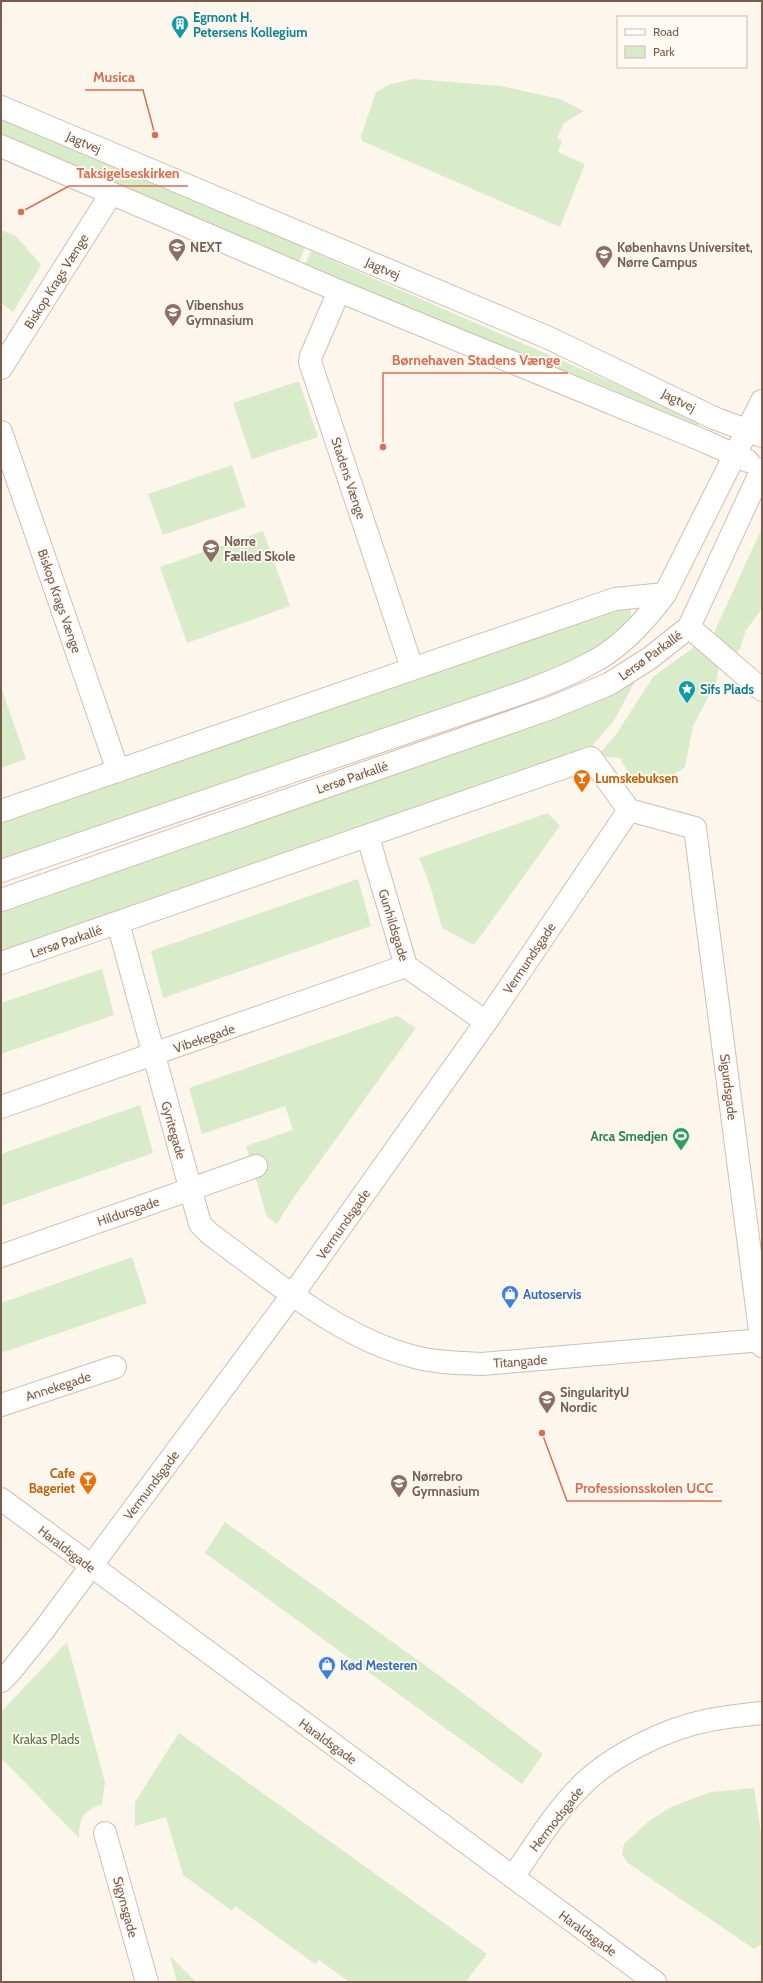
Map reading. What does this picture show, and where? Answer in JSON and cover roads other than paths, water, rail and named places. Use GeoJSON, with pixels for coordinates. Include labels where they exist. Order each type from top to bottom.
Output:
{"type":"FeatureCollection","features":[{"type":"Feature","properties":{"kind":"street","name":"Jagtvej"},"geometry":{"type":"LineString","coordinates":[[1,107],[549,338],[714,418],[755,433]]}},
{"type":"Feature","properties":{"kind":"street","name":"Jagtvej"},"geometry":{"type":"LineString","coordinates":[[1,146],[339,291],[735,455],[762,468]]}},
{"type":"Feature","properties":{"kind":"street","name":"Biskop Krags Vænge"},"geometry":{"type":"LineString","coordinates":[[1,368],[111,194]]}},
{"type":"Feature","properties":{"kind":"street","name":"Stadens Vænge"},"geometry":{"type":"LineString","coordinates":[[339,291],[311,356],[310,362],[412,668]]}},
{"type":"Feature","properties":{"kind":"street","name":"Lersø Parkallé"},"geometry":{"type":"LineString","coordinates":[[1,871],[527,691],[590,664],[649,617],[665,594],[735,455],[755,433],[762,401]]}},
{"type":"Feature","properties":{"kind":"street","name":"Biskop Krags Vænge"},"geometry":{"type":"LineString","coordinates":[[1,432],[118,771]]}},
{"type":"Feature","properties":{"kind":"street","name":"Lersø Parkallé"},"geometry":{"type":"LineString","coordinates":[[1,900],[551,708],[609,684],[650,658],[689,627],[762,468]]}},
{"type":"Feature","properties":{"kind":"street"},"geometry":{"type":"LineString","coordinates":[[1,811],[615,599],[665,594]]}},
{"type":"Feature","properties":{"kind":"street","name":"Lersø Parkallé"},"geometry":{"type":"LineString","coordinates":[[689,627],[762,690]]}},
{"type":"Feature","properties":{"kind":"street","name":"Lersø Parkallé"},"geometry":{"type":"LineString","coordinates":[[1,963],[591,758],[629,810]]}},
{"type":"Feature","properties":{"kind":"street","name":"Sigurdsgade"},"geometry":{"type":"LineString","coordinates":[[629,810],[694,828],[762,1342]]}},
{"type":"Feature","properties":{"kind":"street","name":"Vermundsgade"},"geometry":{"type":"LineString","coordinates":[[1,1681],[12,1671],[43,1631],[294,1294],[486,1022],[629,810]]}},
{"type":"Feature","properties":{"kind":"street","name":"Gunhildsgade"},"geometry":{"type":"LineString","coordinates":[[368,836],[406,966],[486,1022]]}},
{"type":"Feature","properties":{"kind":"street","name":"Gyritegade"},"geometry":{"type":"LineString","coordinates":[[118,923],[200,1224],[210,1234],[294,1294]]}},
{"type":"Feature","properties":{"kind":"street","name":"Vibekegade"},"geometry":{"type":"LineString","coordinates":[[1,1107],[406,966]]}},
{"type":"Feature","properties":{"kind":"street","name":"Hildursgade"},"geometry":{"type":"LineString","coordinates":[[1,1256],[256,1166]]}},
{"type":"Feature","properties":{"kind":"street","name":"Titangade"},"geometry":{"type":"LineString","coordinates":[[294,1294],[334,1322],[376,1344],[415,1358],[444,1362],[482,1364],[762,1342]]}},
{"type":"Feature","properties":{"kind":"street","name":"Annekegade"},"geometry":{"type":"LineString","coordinates":[[1,1405],[115,1367]]}},
{"type":"Feature","properties":{"kind":"street","name":"Haraldsgade"},"geometry":{"type":"LineString","coordinates":[[1,1499],[655,1982]]}},
{"type":"Feature","properties":{"kind":"street","name":"Hermodsgade"},"geometry":{"type":"LineString","coordinates":[[512,1877],[560,1811],[585,1782],[619,1757],[647,1740],[704,1721],[762,1713]]}},
{"type":"Feature","properties":{"kind":"street","name":"Sigynsgade"},"geometry":{"type":"LineString","coordinates":[[105,1833],[146,1982]]}},
{"type":"Feature","properties":{"kind":"place","name":"Egmont H. Petersens Kollegium"},"geometry":{"type":"Point","coordinates":[180,39]}},
{"type":"Feature","properties":{"kind":"place","name":"Musica"},"geometry":{"type":"Point","coordinates":[155,135]}},
{"type":"Feature","properties":{"kind":"place","name":"Taksigelseskirken"},"geometry":{"type":"Point","coordinates":[21,212]}},
{"type":"Feature","properties":{"kind":"place","name":"NEXT"},"geometry":{"type":"Point","coordinates":[177,262]}},
{"type":"Feature","properties":{"kind":"place","name":"Københavns Universitet, Nørre Campus"},"geometry":{"type":"Point","coordinates":[604,269]}},
{"type":"Feature","properties":{"kind":"place","name":"Vibenshus Gymnasium"},"geometry":{"type":"Point","coordinates":[173,327]}},
{"type":"Feature","properties":{"kind":"place","name":"Børnehaven Stadens Vænge"},"geometry":{"type":"Point","coordinates":[383,447]}},
{"type":"Feature","properties":{"kind":"place","name":"Nørre Fælled Skole"},"geometry":{"type":"Point","coordinates":[211,563]}},
{"type":"Feature","properties":{"kind":"place","name":"Sifs Plads"},"geometry":{"type":"Point","coordinates":[687,704]}},
{"type":"Feature","properties":{"kind":"place","name":"Lumskebuksen"},"geometry":{"type":"Point","coordinates":[582,793]}},
{"type":"Feature","properties":{"kind":"place","name":"Arca Smedjen"},"geometry":{"type":"Point","coordinates":[681,1151]}},
{"type":"Feature","properties":{"kind":"place","name":"Autoservis"},"geometry":{"type":"Point","coordinates":[510,1309]}},
{"type":"Feature","properties":{"kind":"place","name":"SingularityU Nordic"},"geometry":{"type":"Point","coordinates":[547,1414]}},
{"type":"Feature","properties":{"kind":"place","name":"Professionsskolen UCC"},"geometry":{"type":"Point","coordinates":[542,1433]}},
{"type":"Feature","properties":{"kind":"place","name":"Cafe Bageriet"},"geometry":{"type":"Point","coordinates":[88,1495]}},
{"type":"Feature","properties":{"kind":"place","name":"Nørrebro Gymnasium"},"geometry":{"type":"Point","coordinates":[399,1498]}},
{"type":"Feature","properties":{"kind":"place","name":"Kød Mesteren"},"geometry":{"type":"Point","coordinates":[327,1680]}},
{"type":"Feature","properties":{"kind":"park label","name":"Krakas Plads"},"geometry":{"type":"Point","coordinates":[46,1739]}}]}
